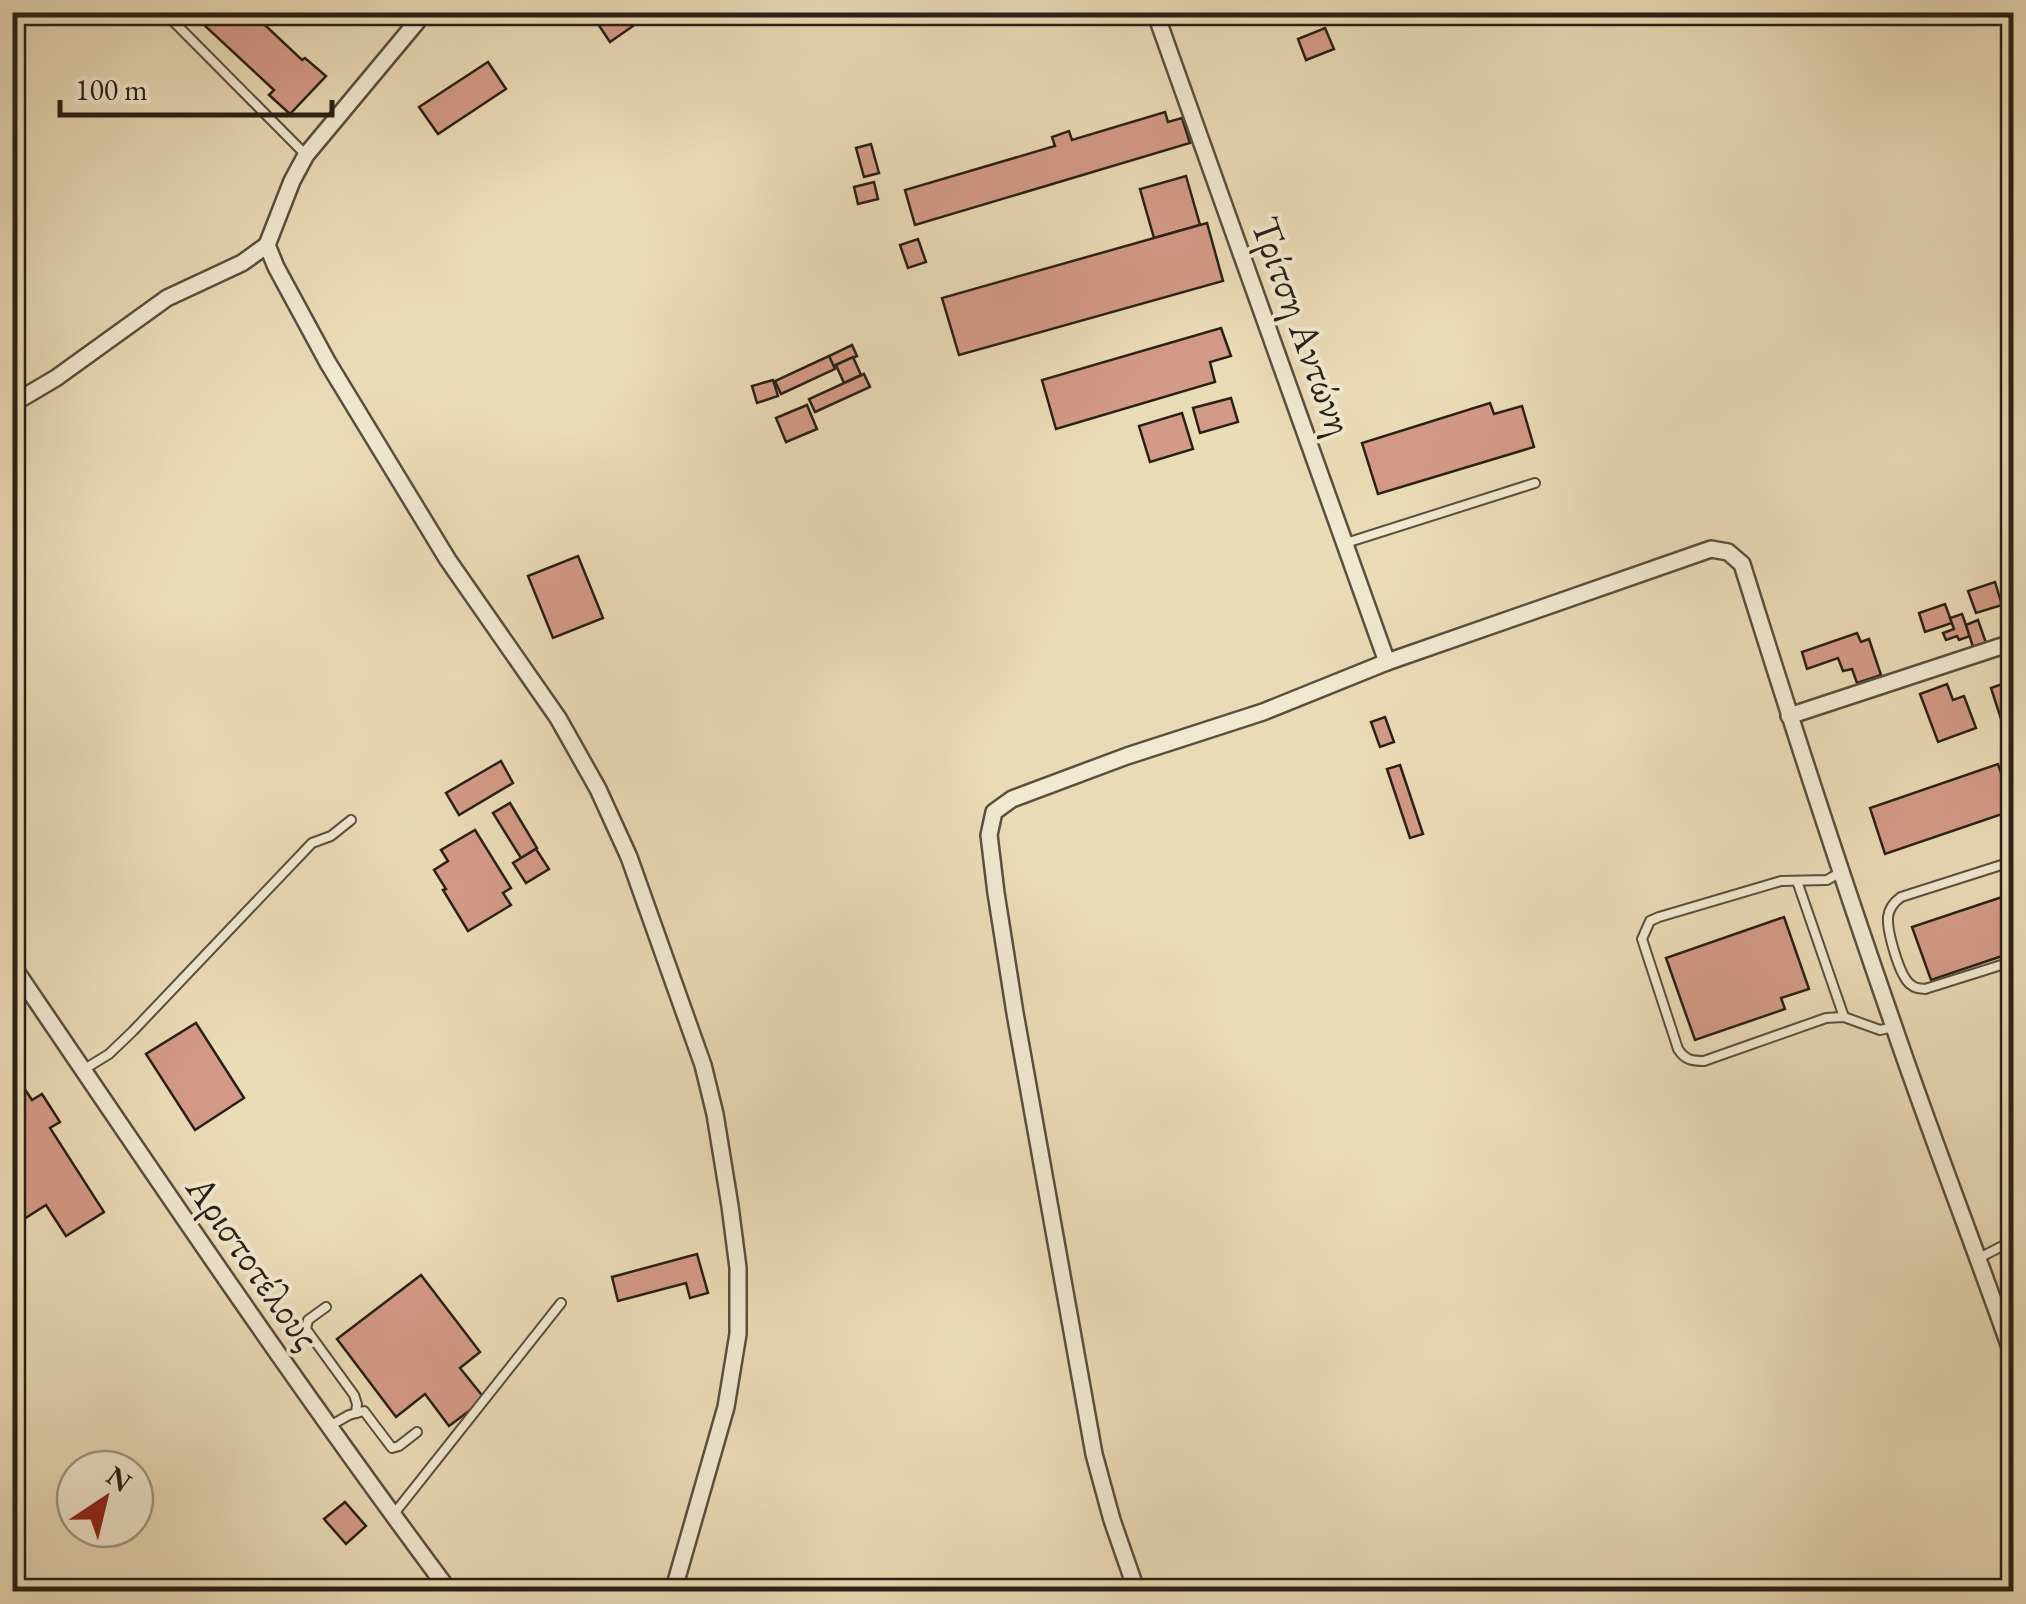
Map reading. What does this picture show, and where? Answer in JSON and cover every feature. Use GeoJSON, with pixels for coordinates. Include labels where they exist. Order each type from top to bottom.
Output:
{"type":"FeatureCollection","features":[{"type":"Feature","properties":{"kind":"street"},"geometry":{"type":"LineString","coordinates":[[12,404],[56,378],[167,298],[242,262],[266,246],[306,154],[425,12]]}},
{"type":"Feature","properties":{"kind":"street","name":"Τρίτση Αντώνη"},"geometry":{"type":"LineString","coordinates":[[1155,12],[1388,662]]}},
{"type":"Feature","properties":{"kind":"street"},"geometry":{"type":"LineString","coordinates":[[266,246],[328,364],[448,560],[558,718],[598,788],[629,857],[704,1066],[738,1268],[738,1334],[726,1407],[673,1592]]}},
{"type":"Feature","properties":{"kind":"street"},"geometry":{"type":"LineString","coordinates":[[1136,1592],[1090,1434],[996,892],[990,835],[994,812],[1012,798],[1711,549],[1728,552],[1742,564],[1894,1027],[2014,1359]]}},
{"type":"Feature","properties":{"kind":"street"},"geometry":{"type":"LineString","coordinates":[[1790,716],[2014,642]]}},
{"type":"Feature","properties":{"kind":"street","name":"Αριστοτέλους"},"geometry":{"type":"LineString","coordinates":[[12,965],[328,1427],[450,1592]]}},
{"type":"Feature","properties":{"kind":"lane"},"geometry":{"type":"LineString","coordinates":[[164,12],[306,154]]}},
{"type":"Feature","properties":{"kind":"lane"},"geometry":{"type":"LineString","coordinates":[[1346,543],[1535,483]]}},
{"type":"Feature","properties":{"kind":"lane"},"geometry":{"type":"LineString","coordinates":[[83,1070],[109,1054],[133,1031],[312,844],[331,836],[351,820]]}},
{"type":"Feature","properties":{"kind":"lane"},"geometry":{"type":"LineString","coordinates":[[2014,861],[1901,897],[1893,904],[1888,920],[1906,980],[1917,988],[1926,989],[2014,961]]}},
{"type":"Feature","properties":{"kind":"lane"},"geometry":{"type":"LineString","coordinates":[[1841,872],[1827,880],[1781,881],[1650,922],[1642,939],[1678,1049],[1691,1061],[1704,1062],[1826,1018],[1844,1017],[1880,1030],[1894,1027]]}},
{"type":"Feature","properties":{"kind":"lane"},"geometry":{"type":"LineString","coordinates":[[1796,881],[1844,1017]]}},
{"type":"Feature","properties":{"kind":"lane"},"geometry":{"type":"LineString","coordinates":[[1873,964],[1896,954]]}},
{"type":"Feature","properties":{"kind":"lane"},"geometry":{"type":"LineString","coordinates":[[1979,1258],[2014,1240]]}},
{"type":"Feature","properties":{"kind":"lane"},"geometry":{"type":"LineString","coordinates":[[392,1515],[561,1304]]}},
{"type":"Feature","properties":{"kind":"lane"},"geometry":{"type":"LineString","coordinates":[[326,1307],[308,1320],[306,1328],[354,1395],[356,1412]]}},
{"type":"Feature","properties":{"kind":"lane"},"geometry":{"type":"LineString","coordinates":[[328,1427],[364,1411],[392,1448],[417,1432]]}},
{"type":"Feature","properties":{"kind":"building"},"geometry":{"type":"Polygon","coordinates":[[[214,12],[251,12],[302,60],[305,58],[326,76],[290,114],[269,95],[274,90],[203,24],[214,12]]]}},
{"type":"Feature","properties":{"kind":"building"},"geometry":{"type":"Polygon","coordinates":[[[590,12],[653,12],[610,42],[590,12]]]}},
{"type":"Feature","properties":{"kind":"building"},"geometry":{"type":"Polygon","coordinates":[[[1325,28],[1334,49],[1306,60],[1298,39],[1325,28]]]}},
{"type":"Feature","properties":{"kind":"building"},"geometry":{"type":"Polygon","coordinates":[[[488,62],[506,89],[438,134],[419,107],[488,62]]]}},
{"type":"Feature","properties":{"kind":"building"},"geometry":{"type":"Polygon","coordinates":[[[1165,112],[1168,122],[1182,118],[1190,143],[915,225],[905,190],[1055,146],[1052,137],[1069,131],[1072,140],[1165,112]]]}},
{"type":"Feature","properties":{"kind":"building"},"geometry":{"type":"Polygon","coordinates":[[[871,144],[879,173],[864,177],[856,148],[871,144]]]}},
{"type":"Feature","properties":{"kind":"building"},"geometry":{"type":"Polygon","coordinates":[[[1186,176],[1200,225],[1154,238],[1140,189],[1186,176]]]}},
{"type":"Feature","properties":{"kind":"building"},"geometry":{"type":"Polygon","coordinates":[[[874,182],[878,199],[858,204],[854,187],[874,182]]]}},
{"type":"Feature","properties":{"kind":"building"},"geometry":{"type":"Polygon","coordinates":[[[1207,223],[1223,281],[959,355],[942,298],[1207,223]]]}},
{"type":"Feature","properties":{"kind":"building"},"geometry":{"type":"Polygon","coordinates":[[[918,239],[926,262],[908,268],[900,245],[918,239]]]}},
{"type":"Feature","properties":{"kind":"building"},"geometry":{"type":"Polygon","coordinates":[[[1221,328],[1231,356],[1210,362],[1215,382],[1056,429],[1042,380],[1221,328]]]}},
{"type":"Feature","properties":{"kind":"building"},"geometry":{"type":"Polygon","coordinates":[[[852,345],[857,356],[833,366],[829,356],[852,345]]]}},
{"type":"Feature","properties":{"kind":"building"},"geometry":{"type":"Polygon","coordinates":[[[829,356],[835,369],[781,394],[775,381],[829,356]]]}},
{"type":"Feature","properties":{"kind":"building"},"geometry":{"type":"Polygon","coordinates":[[[853,357],[861,375],[844,383],[836,365],[853,357]]]}},
{"type":"Feature","properties":{"kind":"building"},"geometry":{"type":"Polygon","coordinates":[[[864,374],[870,387],[815,412],[809,399],[864,374]]]}},
{"type":"Feature","properties":{"kind":"building"},"geometry":{"type":"Polygon","coordinates":[[[773,380],[778,396],[757,403],[752,386],[773,380]]]}},
{"type":"Feature","properties":{"kind":"building"},"geometry":{"type":"Polygon","coordinates":[[[1231,398],[1238,422],[1200,433],[1193,408],[1231,398]]]}},
{"type":"Feature","properties":{"kind":"building"},"geometry":{"type":"Polygon","coordinates":[[[1490,403],[1494,414],[1522,406],[1534,447],[1378,494],[1362,443],[1490,403]]]}},
{"type":"Feature","properties":{"kind":"building"},"geometry":{"type":"Polygon","coordinates":[[[807,405],[817,429],[786,442],[776,418],[807,405]]]}},
{"type":"Feature","properties":{"kind":"building"},"geometry":{"type":"Polygon","coordinates":[[[1182,413],[1193,449],[1150,462],[1139,426],[1182,413]]]}},
{"type":"Feature","properties":{"kind":"building"},"geometry":{"type":"Polygon","coordinates":[[[578,556],[603,618],[553,638],[528,576],[578,556]]]}},
{"type":"Feature","properties":{"kind":"building"},"geometry":{"type":"Polygon","coordinates":[[[1995,582],[2002,605],[1976,613],[1968,591],[1995,582]]]}},
{"type":"Feature","properties":{"kind":"building"},"geometry":{"type":"Polygon","coordinates":[[[1945,604],[1952,623],[1925,632],[1919,613],[1945,604]]]}},
{"type":"Feature","properties":{"kind":"building"},"geometry":{"type":"Polygon","coordinates":[[[1962,614],[1970,636],[1946,640],[1943,633],[1954,629],[1950,618],[1962,614]]]}},
{"type":"Feature","properties":{"kind":"building"},"geometry":{"type":"Polygon","coordinates":[[[1978,620],[1986,643],[1973,647],[1966,625],[1978,620]]]}},
{"type":"Feature","properties":{"kind":"building"},"geometry":{"type":"Polygon","coordinates":[[[1857,633],[1861,642],[1869,639],[1881,675],[1857,683],[1852,669],[1843,671],[1838,658],[1807,669],[1802,652],[1857,633]]]}},
{"type":"Feature","properties":{"kind":"building"},"geometry":{"type":"Polygon","coordinates":[[[2013,680],[2014,715],[2001,719],[1991,688],[2013,680]]]}},
{"type":"Feature","properties":{"kind":"building"},"geometry":{"type":"Polygon","coordinates":[[[1947,684],[1953,700],[1964,696],[1976,728],[1938,742],[1920,694],[1947,684]]]}},
{"type":"Feature","properties":{"kind":"building"},"geometry":{"type":"Polygon","coordinates":[[[1385,717],[1394,742],[1380,747],[1371,722],[1385,717]]]}},
{"type":"Feature","properties":{"kind":"building"},"geometry":{"type":"Polygon","coordinates":[[[501,761],[513,783],[459,815],[446,793],[501,761]]]}},
{"type":"Feature","properties":{"kind":"building"},"geometry":{"type":"Polygon","coordinates":[[[1998,764],[2014,810],[1885,854],[1870,808],[1998,764]]]}},
{"type":"Feature","properties":{"kind":"building"},"geometry":{"type":"Polygon","coordinates":[[[1400,765],[1423,834],[1410,838],[1387,769],[1400,765]]]}},
{"type":"Feature","properties":{"kind":"building"},"geometry":{"type":"Polygon","coordinates":[[[510,803],[537,848],[521,858],[493,813],[510,803]]]}},
{"type":"Feature","properties":{"kind":"building"},"geometry":{"type":"Polygon","coordinates":[[[475,830],[511,888],[503,893],[511,905],[468,931],[434,870],[448,861],[441,850],[475,830]]]}},
{"type":"Feature","properties":{"kind":"building"},"geometry":{"type":"Polygon","coordinates":[[[536,849],[549,869],[526,883],[513,863],[536,849]]]}},
{"type":"Feature","properties":{"kind":"building"},"geometry":{"type":"Polygon","coordinates":[[[2014,893],[2014,952],[1931,980],[1912,927],[2014,893]]]}},
{"type":"Feature","properties":{"kind":"building"},"geometry":{"type":"Polygon","coordinates":[[[1784,917],[1809,989],[1781,998],[1785,1009],[1695,1040],[1666,958],[1784,917]]]}},
{"type":"Feature","properties":{"kind":"building"},"geometry":{"type":"Polygon","coordinates":[[[196,1023],[244,1098],[195,1130],[146,1054],[196,1023]]]}},
{"type":"Feature","properties":{"kind":"building"},"geometry":{"type":"Polygon","coordinates":[[[12,1070],[32,1100],[42,1094],[60,1122],[50,1128],[104,1212],[66,1236],[46,1205],[24,1219],[12,1201],[12,1187],[17,1185],[12,1167],[19,1163],[12,1153],[12,1070]]]}},
{"type":"Feature","properties":{"kind":"building"},"geometry":{"type":"Polygon","coordinates":[[[697,1254],[708,1293],[690,1298],[686,1283],[618,1301],[612,1277],[697,1254]]]}},
{"type":"Feature","properties":{"kind":"building"},"geometry":{"type":"Polygon","coordinates":[[[421,1275],[480,1352],[460,1368],[485,1399],[449,1426],[425,1394],[396,1417],[337,1339],[421,1275]]]}},
{"type":"Feature","properties":{"kind":"building"},"geometry":{"type":"Polygon","coordinates":[[[345,1502],[366,1526],[346,1544],[324,1519],[345,1502]]]}}]}
